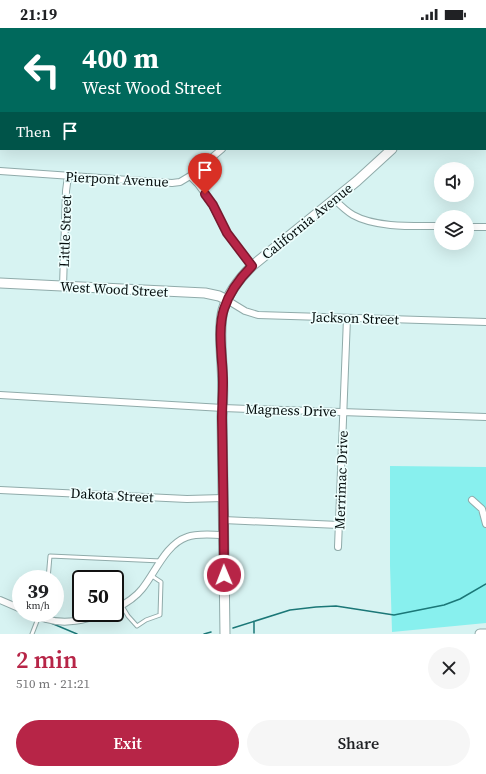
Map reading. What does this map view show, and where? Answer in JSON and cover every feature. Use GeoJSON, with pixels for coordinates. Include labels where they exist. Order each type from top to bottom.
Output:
{"type":"FeatureCollection","features":[{"type":"Feature","properties":{"kind":"main road","name":"California Avenue"},"geometry":{"type":"LineString","coordinates":[[225,634],[223,535],[223,382],[221,345],[223,310],[239,281],[252,266],[357,180],[391,150]]}},
{"type":"Feature","properties":{"kind":"main road","name":"West Wood Street"},"geometry":{"type":"LineString","coordinates":[[0,283],[205,293],[219,296],[228,300]]}},
{"type":"Feature","properties":{"kind":"main road"},"geometry":{"type":"LineString","coordinates":[[480,634],[486,634]]}},
{"type":"Feature","properties":{"kind":"street","name":"Pierpont Avenue"},"geometry":{"type":"LineString","coordinates":[[0,171],[172,183],[180,182],[190,176],[221,150]]}},
{"type":"Feature","properties":{"kind":"street","name":"Little Street"},"geometry":{"type":"LineString","coordinates":[[63,287],[66,191],[68,176]]}},
{"type":"Feature","properties":{"kind":"street"},"geometry":{"type":"LineString","coordinates":[[190,176],[209,199],[227,233],[252,266]]}},
{"type":"Feature","properties":{"kind":"street"},"geometry":{"type":"LineString","coordinates":[[334,199],[354,216],[370,222],[409,226],[434,226]]}},
{"type":"Feature","properties":{"kind":"street"},"geometry":{"type":"LineString","coordinates":[[474,227],[486,227]]}},
{"type":"Feature","properties":{"kind":"street","name":"Jackson Street"},"geometry":{"type":"LineString","coordinates":[[228,300],[245,311],[258,315],[486,322]]}},
{"type":"Feature","properties":{"kind":"street","name":"Merrimac Drive"},"geometry":{"type":"LineString","coordinates":[[338,547],[347,318]]}},
{"type":"Feature","properties":{"kind":"street","name":"Magness Drive"},"geometry":{"type":"LineString","coordinates":[[0,395],[223,408],[486,417]]}},
{"type":"Feature","properties":{"kind":"street","name":"Dakota Street"},"geometry":{"type":"LineString","coordinates":[[0,490],[187,499],[223,498]]}},
{"type":"Feature","properties":{"kind":"street"},"geometry":{"type":"LineString","coordinates":[[472,500],[482,509],[486,524]]}},
{"type":"Feature","properties":{"kind":"street"},"geometry":{"type":"LineString","coordinates":[[223,520],[339,525]]}},
{"type":"Feature","properties":{"kind":"street"},"geometry":{"type":"LineString","coordinates":[[124,604],[138,594],[152,576],[168,550],[180,539],[198,535],[223,535]]}},
{"type":"Feature","properties":{"kind":"street"},"geometry":{"type":"LineString","coordinates":[[0,600],[12,605]]}},
{"type":"Feature","properties":{"kind":"lane"},"geometry":{"type":"LineString","coordinates":[[49,570],[50,556],[162,561]]}},
{"type":"Feature","properties":{"kind":"lane"},"geometry":{"type":"LineString","coordinates":[[124,609],[137,626],[146,620],[160,615],[161,582],[152,576]]}},
{"type":"Feature","properties":{"kind":"lane"},"geometry":{"type":"LineString","coordinates":[[32,634],[39,622]]}},
{"type":"Feature","properties":{"kind":"shaded area"},"geometry":{"type":"Polygon","coordinates":[[[390,466],[486,467],[486,623],[392,632],[390,466]]]}},
{"type":"Feature","properties":{"kind":"waterway"},"geometry":{"type":"LineString","coordinates":[[233,628],[290,610],[316,607],[336,606],[394,615],[444,605],[460,599],[486,584]]}},
{"type":"Feature","properties":{"kind":"waterway"},"geometry":{"type":"LineString","coordinates":[[254,621],[254,633]]}},
{"type":"Feature","properties":{"kind":"waterway"},"geometry":{"type":"LineString","coordinates":[[51,623],[77,634]]}},
{"type":"Feature","properties":{"kind":"waterway"},"geometry":{"type":"LineString","coordinates":[[204,634],[211,632]]}},
{"type":"Feature","properties":{"kind":"route"},"geometry":{"type":"LineString","coordinates":[[205,194],[213,205],[227,233],[252,266],[244,274],[233,290],[223,310],[221,345],[223,382],[224,575]]}}]}
